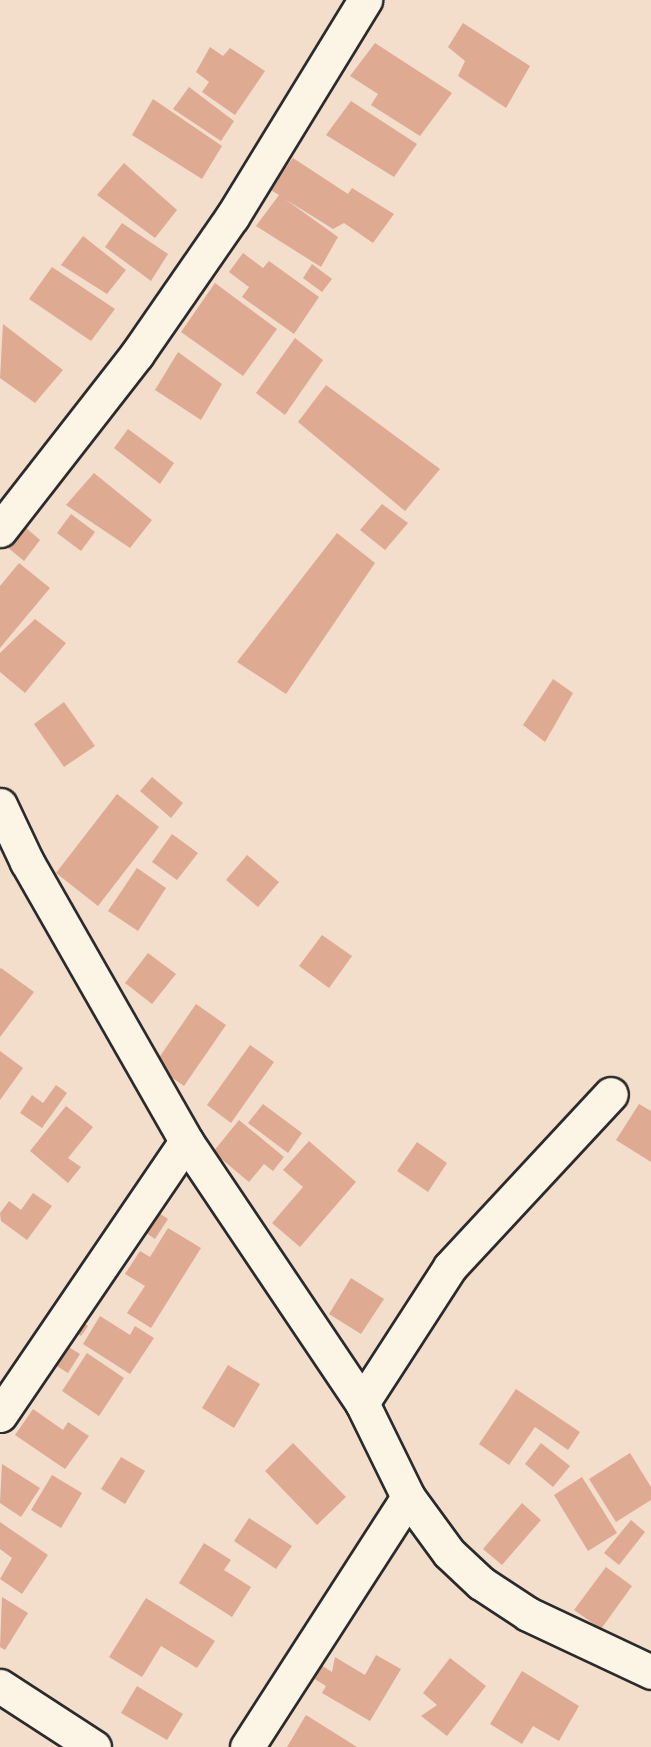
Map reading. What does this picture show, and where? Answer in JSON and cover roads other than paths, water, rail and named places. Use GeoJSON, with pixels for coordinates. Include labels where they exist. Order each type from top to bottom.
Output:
{"type":"FeatureCollection","features":[{"type":"Feature","properties":{"kind":"street"},"geometry":{"type":"LineString","coordinates":[[0,530],[137,354],[232,218],[365,0]]}},
{"type":"Feature","properties":{"kind":"street"},"geometry":{"type":"LineString","coordinates":[[0,805],[27,862],[186,1141],[362,1403],[408,1497],[449,1553],[481,1583],[528,1614],[651,1672]]}},
{"type":"Feature","properties":{"kind":"street"},"geometry":{"type":"LineString","coordinates":[[362,1403],[450,1266],[611,1094]]}},
{"type":"Feature","properties":{"kind":"street"},"geometry":{"type":"LineString","coordinates":[[0,1415],[186,1141]]}},
{"type":"Feature","properties":{"kind":"street"},"geometry":{"type":"LineString","coordinates":[[247,1747],[408,1497]]}},
{"type":"Feature","properties":{"kind":"street"},"geometry":{"type":"LineString","coordinates":[[0,1686],[94,1747]]}}]}
